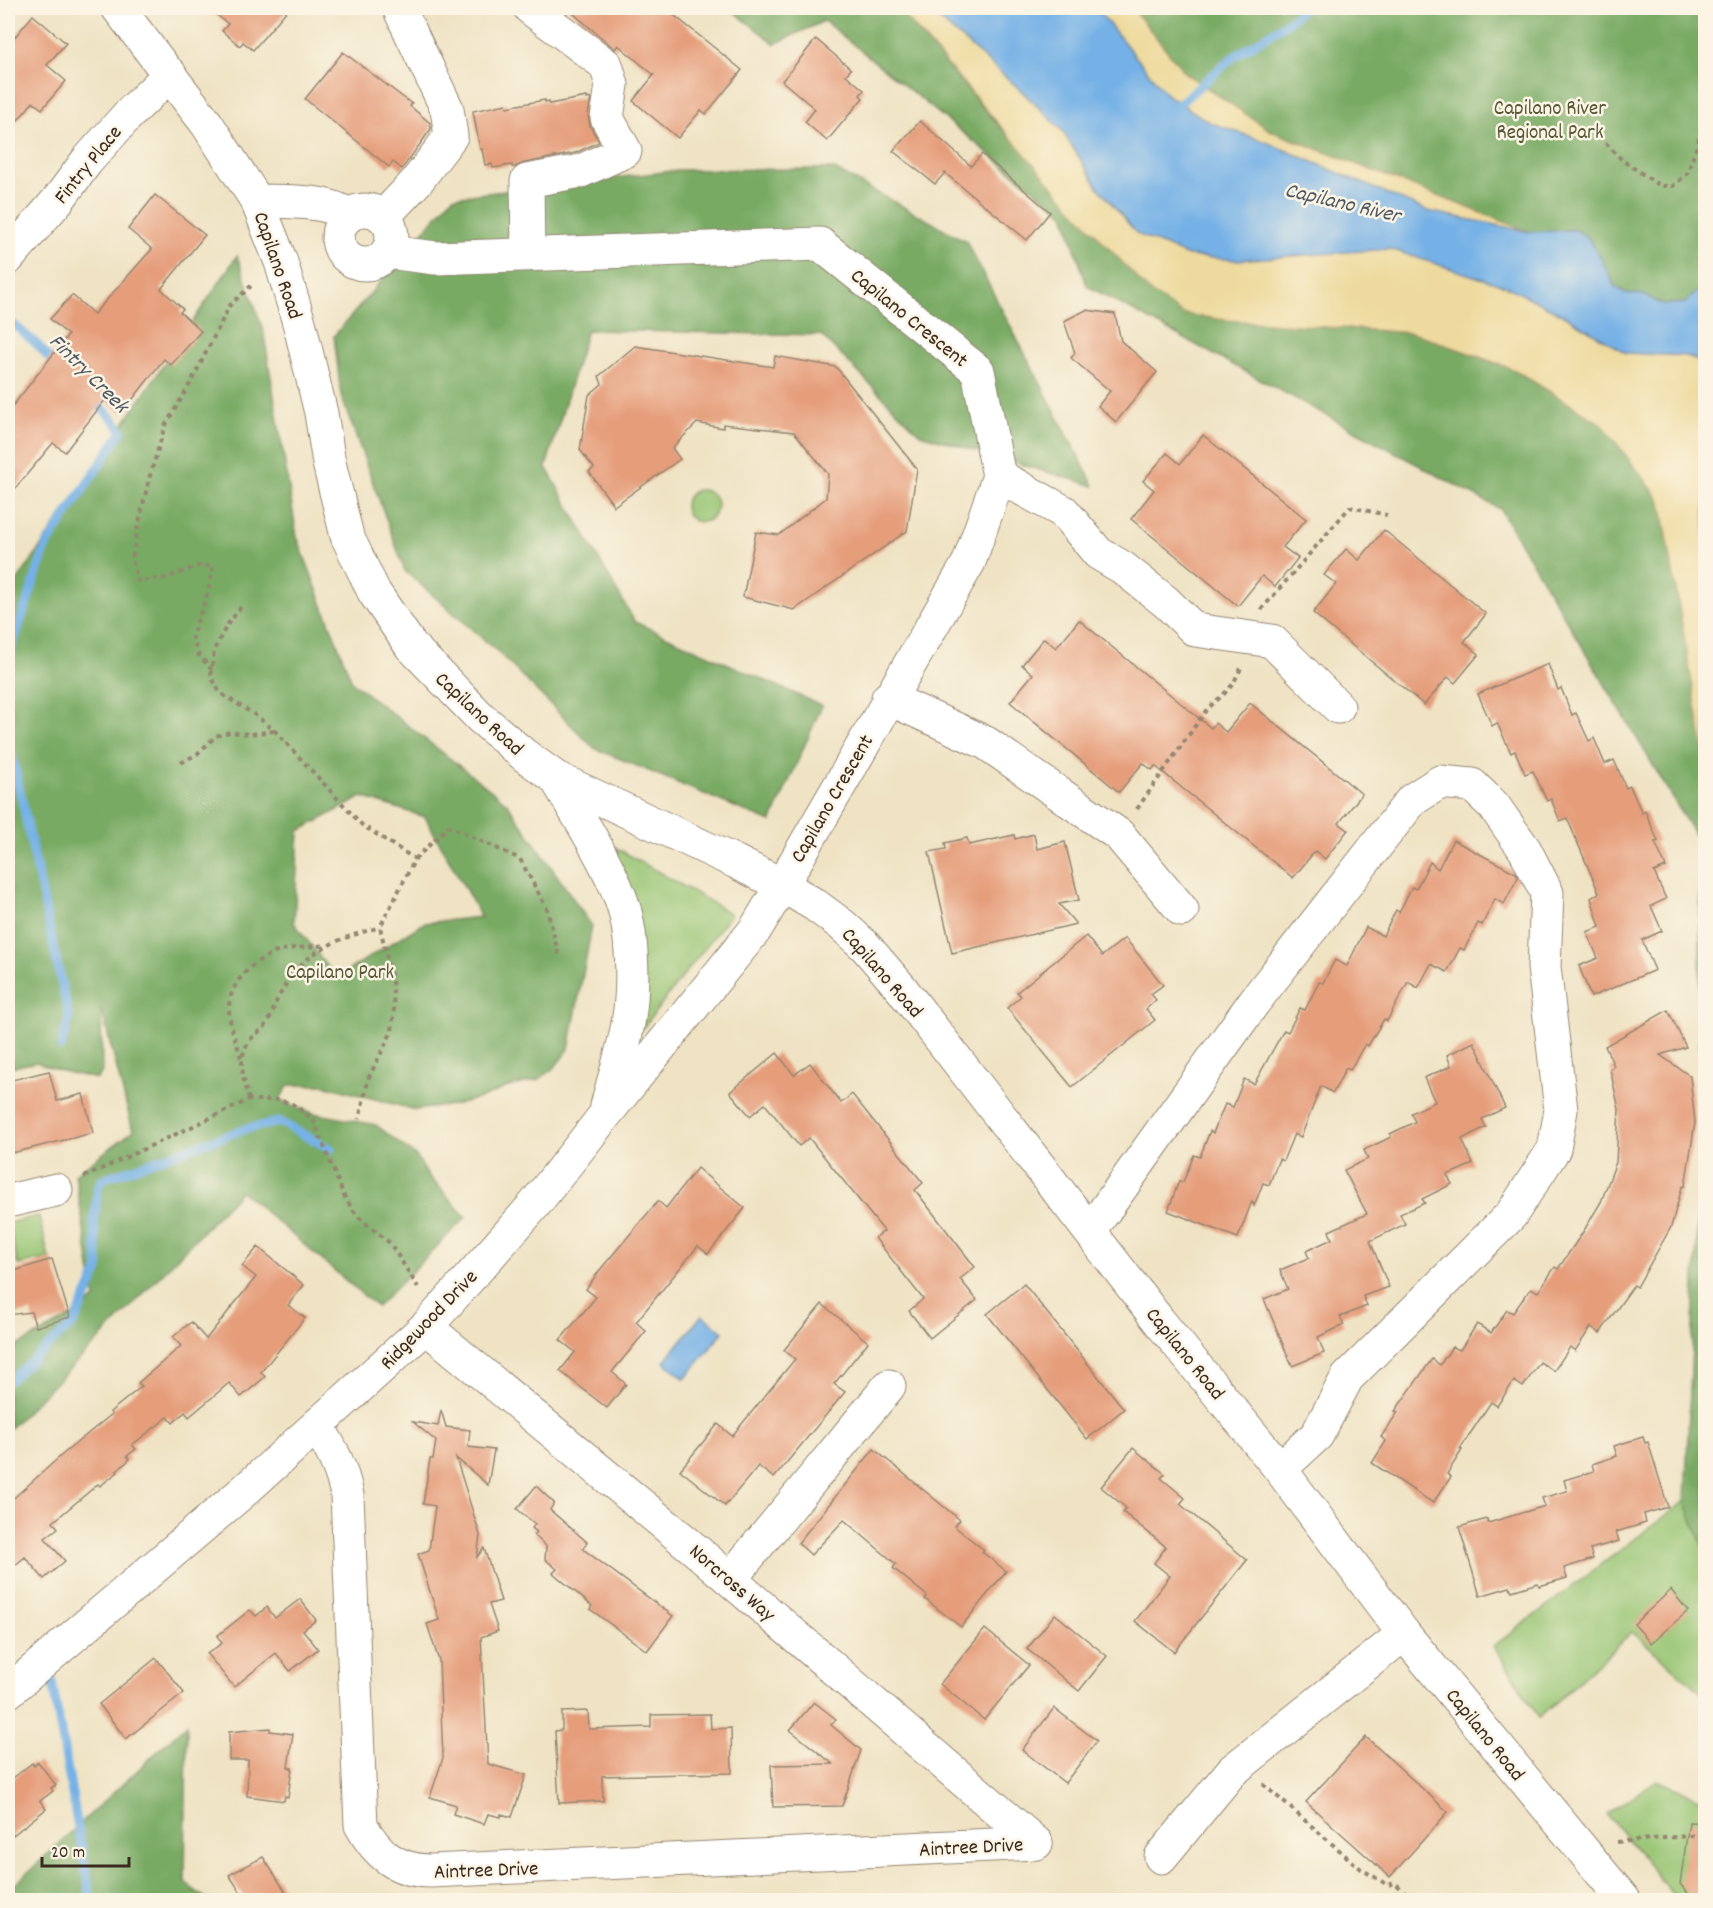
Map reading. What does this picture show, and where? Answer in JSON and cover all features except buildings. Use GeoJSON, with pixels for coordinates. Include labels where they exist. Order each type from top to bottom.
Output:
{"type":"FeatureCollection","features":[{"type":"Feature","properties":{"kind":"main road","name":"Capilano Road"},"geometry":{"type":"LineString","coordinates":[[118,8],[207,124],[257,201],[281,262],[300,326],[347,536],[374,592],[411,646],[481,718],[524,755],[556,778],[677,833],[782,885],[842,925],[880,962],[1159,1321],[1280,1469],[1404,1635],[1624,1900]]}},
{"type":"Feature","properties":{"kind":"main road"},"geometry":{"type":"LineString","coordinates":[[383,217],[417,181],[451,136],[447,109],[399,8]]}},
{"type":"Feature","properties":{"kind":"main road"},"geometry":{"type":"LineString","coordinates":[[528,254],[528,181],[581,171],[625,151],[607,118],[612,86],[606,65],[530,8]]}},
{"type":"Feature","properties":{"kind":"main road","name":"Fintry Place"},"geometry":{"type":"LineString","coordinates":[[8,258],[58,200],[94,152],[170,74]]}},
{"type":"Feature","properties":{"kind":"main road"},"geometry":{"type":"LineString","coordinates":[[257,201],[313,204],[339,209],[349,216]]}},
{"type":"Feature","properties":{"kind":"main road"},"geometry":{"type":"LineString","coordinates":[[366,210],[383,217],[391,230],[391,245],[381,259],[364,264],[354,262],[347,257],[338,241],[339,231],[349,216],[357,211],[366,210]]}},
{"type":"Feature","properties":{"kind":"main road","name":"Capilano Crescent"},"geometry":{"type":"LineString","coordinates":[[387,252],[436,258],[820,244],[978,371],[999,476],[969,562],[911,663],[888,698],[782,885]]}},
{"type":"Feature","properties":{"kind":"main road"},"geometry":{"type":"LineString","coordinates":[[999,476],[1064,512],[1098,553],[1123,568],[1166,602],[1195,630],[1272,641],[1338,707]]}},
{"type":"Feature","properties":{"kind":"main road"},"geometry":{"type":"LineString","coordinates":[[888,698],[986,743],[1119,835],[1182,910]]}},
{"type":"Feature","properties":{"kind":"main road"},"geometry":{"type":"LineString","coordinates":[[556,778],[611,875],[622,901],[629,927],[632,956],[629,1017],[605,1115]]}},
{"type":"Feature","properties":{"kind":"main road"},"geometry":{"type":"LineString","coordinates":[[1090,1231],[1254,1002],[1412,800],[1440,782],[1472,785],[1494,806],[1526,850],[1547,893],[1544,967],[1561,1110],[1554,1149],[1511,1215],[1347,1378],[1317,1435],[1280,1469]]}},
{"type":"Feature","properties":{"kind":"main road","name":"Ridgewood Drive"},"geometry":{"type":"LineString","coordinates":[[8,1692],[235,1499],[426,1327],[535,1204],[756,930],[782,885]]}},
{"type":"Feature","properties":{"kind":"main road"},"geometry":{"type":"LineString","coordinates":[[8,1201],[56,1191]]}},
{"type":"Feature","properties":{"kind":"main road","name":"Norcross Way"},"geometry":{"type":"LineString","coordinates":[[426,1327],[730,1579],[1036,1843]]}},
{"type":"Feature","properties":{"kind":"main road"},"geometry":{"type":"LineString","coordinates":[[730,1579],[889,1386]]}},
{"type":"Feature","properties":{"kind":"main road","name":"Aintree Drive"},"geometry":{"type":"LineString","coordinates":[[317,1426],[329,1443],[343,1476],[347,1495],[361,1825],[371,1842],[384,1856],[403,1867],[417,1871],[443,1871],[1036,1843]]}},
{"type":"Feature","properties":{"kind":"main road"},"geometry":{"type":"LineString","coordinates":[[1161,1857],[1224,1780],[1240,1764],[1404,1635]]}},
{"type":"Feature","properties":{"kind":"path"},"geometry":{"type":"LineString","coordinates":[[1593,130],[1622,160],[1660,186],[1673,186],[1687,174],[1698,143],[1706,95]]}},
{"type":"Feature","properties":{"kind":"path"},"geometry":{"type":"LineString","coordinates":[[212,670],[198,654],[192,635],[208,593],[213,566],[198,566],[166,578],[138,581],[132,560],[148,479],[165,426],[195,374],[230,305],[251,286]]}},
{"type":"Feature","properties":{"kind":"path"},"geometry":{"type":"LineString","coordinates":[[1119,835],[1207,709],[1233,684],[1241,668],[1249,626],[1257,614],[1350,507],[1387,515]]}},
{"type":"Feature","properties":{"kind":"path"},"geometry":{"type":"LineString","coordinates":[[241,607],[227,625],[214,650],[211,676],[220,693],[275,731],[362,825],[415,859]]}},
{"type":"Feature","properties":{"kind":"path"},"geometry":{"type":"LineString","coordinates":[[181,764],[197,754],[216,736],[230,732],[249,734],[275,731]]}},
{"type":"Feature","properties":{"kind":"path"},"geometry":{"type":"LineString","coordinates":[[359,1119],[369,1077],[392,1031],[394,1009],[392,978],[380,927],[415,859],[449,826],[520,859],[547,909],[559,956]]}},
{"type":"Feature","properties":{"kind":"path"},"geometry":{"type":"LineString","coordinates":[[241,1058],[252,1038],[264,1029],[278,998],[297,970],[316,951],[341,938],[380,927]]}},
{"type":"Feature","properties":{"kind":"path"},"geometry":{"type":"LineString","coordinates":[[249,1100],[229,1013],[230,997],[239,977],[264,959],[282,951],[329,944]]}},
{"type":"Feature","properties":{"kind":"path"},"geometry":{"type":"LineString","coordinates":[[56,1191],[249,1100],[279,1100],[292,1104],[313,1119],[344,1196],[357,1216],[390,1243],[418,1287]]}},
{"type":"Feature","properties":{"kind":"path"},"geometry":{"type":"LineString","coordinates":[[1240,1764],[1361,1869],[1388,1885],[1395,1883],[1407,1894]]}},
{"type":"Feature","properties":{"kind":"path"},"geometry":{"type":"LineString","coordinates":[[1616,1842],[1699,1835]]}},
{"type":"Feature","properties":{"kind":"green space"},"geometry":{"type":"Polygon","coordinates":[[[729,8],[898,8],[998,125],[1183,314],[1225,320],[1414,333],[1514,370],[1602,424],[1661,501],[1706,758],[1705,1552],[1685,1501],[1700,1170],[1700,844],[1500,509],[1087,286],[1064,214],[824,21],[775,44],[729,8]]]}},
{"type":"Feature","properties":{"kind":"green space","name":"Capilano River Regional Park"},"geometry":{"type":"Polygon","coordinates":[[[1132,8],[1701,8],[1706,10],[1705,285],[1685,303],[1663,305],[1644,295],[1626,293],[1615,287],[1600,256],[1588,238],[1576,230],[1530,232],[1271,131],[1186,74],[1132,8]]]}},
{"type":"Feature","properties":{"kind":"green space"},"geometry":{"type":"Polygon","coordinates":[[[834,169],[966,241],[1094,486],[920,434],[821,335],[587,330],[546,467],[635,622],[822,706],[771,822],[594,748],[499,653],[405,571],[341,395],[334,336],[453,197],[681,170],[834,169]]]}},
{"type":"Feature","properties":{"kind":"green space","name":"Capilano Park"},"geometry":{"type":"Polygon","coordinates":[[[237,256],[263,329],[297,537],[352,682],[507,803],[592,926],[569,1049],[555,1067],[538,1080],[508,1087],[484,1097],[454,1105],[415,1110],[323,1085],[289,1085],[279,1100],[313,1113],[376,1125],[417,1157],[426,1173],[466,1217],[377,1307],[241,1191],[101,1338],[8,1430],[8,1351],[70,1317],[95,1299],[75,1174],[133,1131],[101,1008],[102,1072],[97,1079],[61,1071],[36,1062],[13,1067],[8,1028],[8,595],[237,256]],[[362,797],[299,831],[294,923],[336,978],[424,923],[481,917],[425,817],[362,797]]]}},
{"type":"Feature","properties":{"kind":"green space"},"geometry":{"type":"Polygon","coordinates":[[[701,490],[712,495],[717,506],[712,517],[701,522],[690,517],[685,506],[690,495],[701,490]]]}},
{"type":"Feature","properties":{"kind":"green space"},"geometry":{"type":"Polygon","coordinates":[[[613,846],[730,913],[631,1043],[613,846]]]}},
{"type":"Feature","properties":{"kind":"green space"},"geometry":{"type":"Polygon","coordinates":[[[39,1216],[49,1258],[18,1265],[8,1223],[39,1216]]]}},
{"type":"Feature","properties":{"kind":"green space"},"geometry":{"type":"Polygon","coordinates":[[[1685,1501],[1705,1552],[1705,1696],[1632,1632],[1539,1718],[1494,1646],[1685,1501]]]}},
{"type":"Feature","properties":{"kind":"green space"},"geometry":{"type":"Polygon","coordinates":[[[187,1724],[185,1883],[208,1900],[8,1900],[8,1891],[187,1724]]]}},
{"type":"Feature","properties":{"kind":"green space"},"geometry":{"type":"Polygon","coordinates":[[[1657,1780],[1705,1801],[1705,1900],[1677,1900],[1607,1814],[1657,1780]]]}},
{"type":"Feature","properties":{"kind":"sand"},"geometry":{"type":"Polygon","coordinates":[[[898,8],[1132,8],[1186,74],[1271,131],[1530,232],[1569,318],[1626,353],[1705,338],[1705,758],[1661,501],[1602,424],[1515,370],[1414,333],[1225,320],[1183,314],[1149,291],[1070,206],[898,8]]]}},
{"type":"Feature","properties":{"kind":"water","name":"Capilano River"},"geometry":{"type":"Polygon","coordinates":[[[926,8],[1096,8],[1167,95],[1209,122],[1266,142],[1428,211],[1530,232],[1576,230],[1588,238],[1600,256],[1615,287],[1626,293],[1644,295],[1663,305],[1685,303],[1705,285],[1705,365],[1688,356],[1626,353],[1569,318],[1508,287],[1390,249],[1237,260],[1188,256],[1137,234],[1098,187],[1061,129],[1015,85],[926,8]]]}},
{"type":"Feature","properties":{"kind":"water"},"geometry":{"type":"Polygon","coordinates":[[[702,1315],[723,1332],[685,1379],[664,1362],[702,1315]]]}},
{"type":"Feature","properties":{"kind":"waterway"},"geometry":{"type":"LineString","coordinates":[[1171,111],[1232,58],[1287,23],[1304,8]]}},
{"type":"Feature","properties":{"kind":"waterway","name":"Fintry Creek"},"geometry":{"type":"LineString","coordinates":[[8,320],[38,345],[57,368]]}},
{"type":"Feature","properties":{"kind":"waterway","name":"Fintry Creek"},"geometry":{"type":"LineString","coordinates":[[8,658],[46,546],[122,431],[93,399]]}},
{"type":"Feature","properties":{"kind":"waterway"},"geometry":{"type":"LineString","coordinates":[[8,745],[69,1018],[61,1047]]}},
{"type":"Feature","properties":{"kind":"waterway"},"geometry":{"type":"LineString","coordinates":[[8,1382],[74,1323],[99,1269],[94,1223],[98,1186],[103,1179],[245,1129],[280,1122],[331,1149]]}},
{"type":"Feature","properties":{"kind":"waterway"},"geometry":{"type":"LineString","coordinates":[[46,1673],[51,1676],[91,1900]]}}]}
